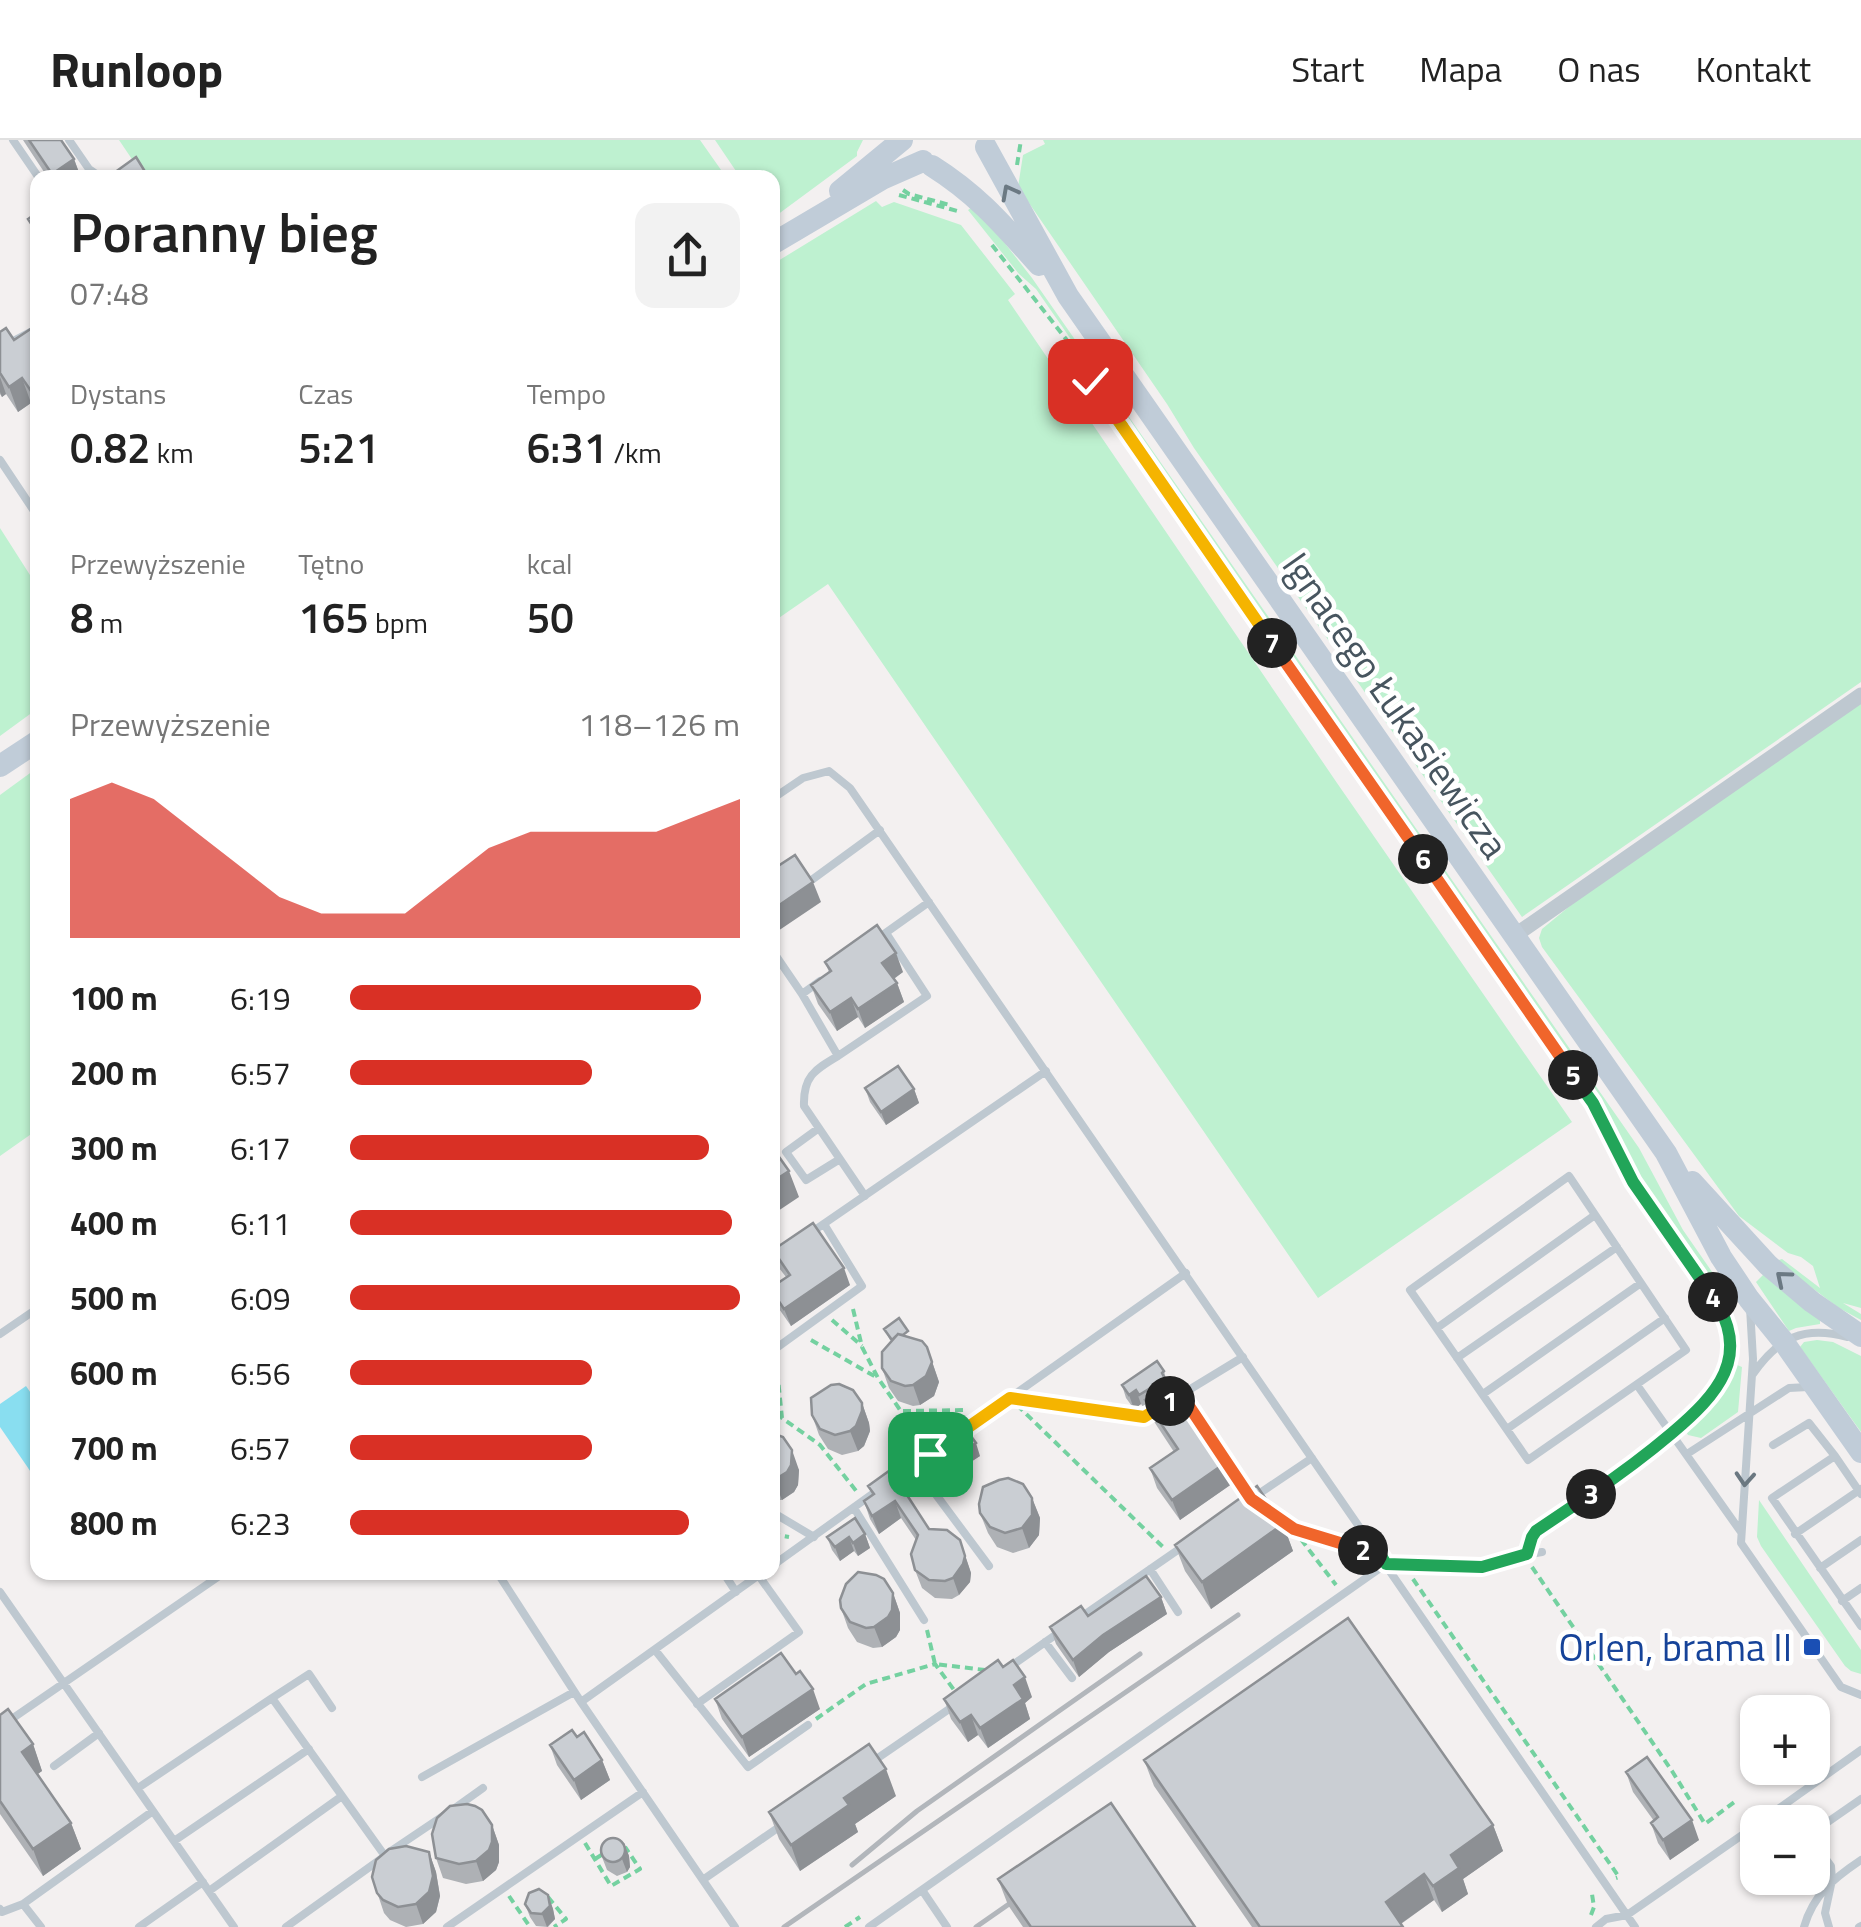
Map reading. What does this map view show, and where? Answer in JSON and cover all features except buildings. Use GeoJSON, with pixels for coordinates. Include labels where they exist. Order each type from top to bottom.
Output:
{"type":"FeatureCollection","features":[{"type":"Feature","properties":{"kind":"main road","name":"Ignacego Łukasiewicza"},"geometry":{"type":"LineString","coordinates":[[904,140],[927,164],[962,184],[977,198],[1068,296]]}},
{"type":"Feature","properties":{"kind":"main road"},"geometry":{"type":"LineString","coordinates":[[780,239],[904,140]]}},
{"type":"Feature","properties":{"kind":"main road","name":"Ignacego Łukasiewicza"},"geometry":{"type":"LineString","coordinates":[[988,144],[1068,296],[1666,1154],[1749,1299],[1861,1452]]}},
{"type":"Feature","properties":{"kind":"main road"},"geometry":{"type":"LineString","coordinates":[[780,240],[882,179],[927,164],[947,169],[963,166],[976,159],[988,144]]}},
{"type":"Feature","properties":{"kind":"main road"},"geometry":{"type":"LineString","coordinates":[[0,766],[30,746]]}},
{"type":"Feature","properties":{"kind":"main road","name":"Ignacego Łukasiewicza"},"geometry":{"type":"LineString","coordinates":[[1666,1154],[1768,1265],[1861,1338]]}},
{"type":"Feature","properties":{"kind":"street"},"geometry":{"type":"LineString","coordinates":[[1514,936],[1861,695]]}},
{"type":"Feature","properties":{"kind":"lane"},"geometry":{"type":"LineString","coordinates":[[13,140],[34,170]]}},
{"type":"Feature","properties":{"kind":"lane"},"geometry":{"type":"LineString","coordinates":[[70,140],[90,170]]}},
{"type":"Feature","properties":{"kind":"lane"},"geometry":{"type":"LineString","coordinates":[[0,348],[30,332]]}},
{"type":"Feature","properties":{"kind":"lane"},"geometry":{"type":"LineString","coordinates":[[0,460],[30,505]]}},
{"type":"Feature","properties":{"kind":"lane"},"geometry":{"type":"LineString","coordinates":[[780,793],[803,778],[829,771],[850,788],[1636,1927]]}},
{"type":"Feature","properties":{"kind":"lane"},"geometry":{"type":"LineString","coordinates":[[813,879],[880,830]]}},
{"type":"Feature","properties":{"kind":"lane"},"geometry":{"type":"LineString","coordinates":[[872,943],[929,902]]}},
{"type":"Feature","properties":{"kind":"lane"},"geometry":{"type":"LineString","coordinates":[[865,1196],[804,1106],[804,1088],[812,1075],[927,996],[886,933]]}},
{"type":"Feature","properties":{"kind":"lane"},"geometry":{"type":"LineString","coordinates":[[780,962],[838,1056]]}},
{"type":"Feature","properties":{"kind":"lane"},"geometry":{"type":"LineString","coordinates":[[802,994],[830,974]]}},
{"type":"Feature","properties":{"kind":"lane"},"geometry":{"type":"LineString","coordinates":[[798,1242],[1046,1071]]}},
{"type":"Feature","properties":{"kind":"lane"},"geometry":{"type":"LineString","coordinates":[[819,1128],[786,1152],[806,1180],[840,1159]]}},
{"type":"Feature","properties":{"kind":"lane"},"geometry":{"type":"LineString","coordinates":[[1569,1176],[1617,1247],[1686,1350],[1528,1460],[1410,1290],[1569,1176]]}},
{"type":"Feature","properties":{"kind":"lane"},"geometry":{"type":"LineString","coordinates":[[1436,1328],[1595,1214]]}},
{"type":"Feature","properties":{"kind":"lane"},"geometry":{"type":"LineString","coordinates":[[780,1344],[862,1286],[824,1224]]}},
{"type":"Feature","properties":{"kind":"lane"},"geometry":{"type":"LineString","coordinates":[[1458,1358],[1617,1247]]}},
{"type":"Feature","properties":{"kind":"lane"},"geometry":{"type":"LineString","coordinates":[[780,1560],[1186,1272]]}},
{"type":"Feature","properties":{"kind":"lane"},"geometry":{"type":"LineString","coordinates":[[1483,1394],[1641,1283]]}},
{"type":"Feature","properties":{"kind":"lane"},"geometry":{"type":"LineString","coordinates":[[1749,1299],[1752,1375],[1740,1543],[1841,1687],[1861,1694]]}},
{"type":"Feature","properties":{"kind":"lane"},"geometry":{"type":"LineString","coordinates":[[0,1334],[30,1313]]}},
{"type":"Feature","properties":{"kind":"lane"},"geometry":{"type":"LineString","coordinates":[[1507,1429],[1665,1318]]}},
{"type":"Feature","properties":{"kind":"lane"},"geometry":{"type":"LineString","coordinates":[[1752,1375],[1783,1341],[1797,1334],[1830,1332],[1861,1338]]}},
{"type":"Feature","properties":{"kind":"lane"},"geometry":{"type":"LineString","coordinates":[[1144,1417],[1244,1357]]}},
{"type":"Feature","properties":{"kind":"lane"},"geometry":{"type":"LineString","coordinates":[[1637,1384],[1742,1532]]}},
{"type":"Feature","properties":{"kind":"lane"},"geometry":{"type":"LineString","coordinates":[[1686,1454],[1789,1388],[1815,1387]]}},
{"type":"Feature","properties":{"kind":"lane"},"geometry":{"type":"LineString","coordinates":[[1773,1446],[1809,1422],[1860,1491],[1796,1534]]}},
{"type":"Feature","properties":{"kind":"lane"},"geometry":{"type":"LineString","coordinates":[[1835,1456],[1772,1498],[1861,1626]]}},
{"type":"Feature","properties":{"kind":"lane"},"geometry":{"type":"LineString","coordinates":[[1251,1499],[1312,1458]]}},
{"type":"Feature","properties":{"kind":"lane"},"geometry":{"type":"LineString","coordinates":[[914,1466],[989,1566]]}},
{"type":"Feature","properties":{"kind":"lane"},"geometry":{"type":"LineString","coordinates":[[854,1508],[924,1620]]}},
{"type":"Feature","properties":{"kind":"lane"},"geometry":{"type":"LineString","coordinates":[[780,1517],[814,1537]]}},
{"type":"Feature","properties":{"kind":"lane"},"geometry":{"type":"LineString","coordinates":[[1820,1568],[1861,1540]]}},
{"type":"Feature","properties":{"kind":"lane"},"geometry":{"type":"LineString","coordinates":[[1003,1672],[1187,1544]]}},
{"type":"Feature","properties":{"kind":"lane"},"geometry":{"type":"LineString","coordinates":[[869,1927],[1386,1564],[1482,1567],[1542,1552]]}},
{"type":"Feature","properties":{"kind":"lane"},"geometry":{"type":"LineString","coordinates":[[1150,1569],[1178,1612]]}},
{"type":"Feature","properties":{"kind":"lane"},"geometry":{"type":"LineString","coordinates":[[0,1727],[214,1580]]}},
{"type":"Feature","properties":{"kind":"lane"},"geometry":{"type":"LineString","coordinates":[[502,1580],[735,1927]]}},
{"type":"Feature","properties":{"kind":"lane"},"geometry":{"type":"LineString","coordinates":[[728,1580],[736,1592]]}},
{"type":"Feature","properties":{"kind":"lane"},"geometry":{"type":"LineString","coordinates":[[581,1702],[753,1580]]}},
{"type":"Feature","properties":{"kind":"lane"},"geometry":{"type":"LineString","coordinates":[[697,1704],[799,1632],[765,1580]]}},
{"type":"Feature","properties":{"kind":"lane"},"geometry":{"type":"LineString","coordinates":[[1842,1601],[1861,1588]]}},
{"type":"Feature","properties":{"kind":"lane"},"geometry":{"type":"LineString","coordinates":[[0,1592],[234,1927]]}},
{"type":"Feature","properties":{"kind":"lane"},"geometry":{"type":"LineString","coordinates":[[1045,1642],[1072,1678]]}},
{"type":"Feature","properties":{"kind":"lane"},"geometry":{"type":"LineString","coordinates":[[655,1650],[748,1767],[808,1725]]}},
{"type":"Feature","properties":{"kind":"lane"},"geometry":{"type":"LineString","coordinates":[[138,1788],[309,1674],[332,1708]]}},
{"type":"Feature","properties":{"kind":"lane"},"geometry":{"type":"LineString","coordinates":[[422,1778],[574,1692]]}},
{"type":"Feature","properties":{"kind":"lane"},"geometry":{"type":"LineString","coordinates":[[272,1698],[385,1856]]}},
{"type":"Feature","properties":{"kind":"lane"},"geometry":{"type":"LineString","coordinates":[[865,1767],[962,1700]]}},
{"type":"Feature","properties":{"kind":"lane"},"geometry":{"type":"LineString","coordinates":[[54,1766],[99,1733]]}},
{"type":"Feature","properties":{"kind":"lane"},"geometry":{"type":"LineString","coordinates":[[174,1840],[309,1749]]}},
{"type":"Feature","properties":{"kind":"lane"},"geometry":{"type":"LineString","coordinates":[[1784,1805],[1861,1750]]}},
{"type":"Feature","properties":{"kind":"lane"},"geometry":{"type":"LineString","coordinates":[[286,1927],[483,1788]]}},
{"type":"Feature","properties":{"kind":"lane"},"geometry":{"type":"LineString","coordinates":[[446,1927],[643,1792]]}},
{"type":"Feature","properties":{"kind":"lane"},"geometry":{"type":"LineString","coordinates":[[209,1891],[342,1796]]}},
{"type":"Feature","properties":{"kind":"lane"},"geometry":{"type":"LineString","coordinates":[[1830,1823],[1861,1799]]}},
{"type":"Feature","properties":{"kind":"lane"},"geometry":{"type":"LineString","coordinates":[[1,1911],[24,1904],[154,1811]]}},
{"type":"Feature","properties":{"kind":"lane"},"geometry":{"type":"LineString","coordinates":[[704,1879],[784,1823]]}},
{"type":"Feature","properties":{"kind":"lane"},"geometry":{"type":"LineString","coordinates":[[1596,1927],[1606,1919],[1627,1915],[1740,1836]]}},
{"type":"Feature","properties":{"kind":"lane"},"geometry":{"type":"LineString","coordinates":[[1804,1927],[1808,1912],[1832,1880],[1861,1860]]}},
{"type":"Feature","properties":{"kind":"lane"},"geometry":{"type":"LineString","coordinates":[[1830,1864],[1832,1880],[1825,1912],[1830,1927]]}},
{"type":"Feature","properties":{"kind":"lane"},"geometry":{"type":"LineString","coordinates":[[139,1927],[203,1882]]}},
{"type":"Feature","properties":{"kind":"lane"},"geometry":{"type":"LineString","coordinates":[[922,1890],[947,1927]]}},
{"type":"Feature","properties":{"kind":"lane"},"geometry":{"type":"LineString","coordinates":[[24,1904],[40,1927]]}},
{"type":"Feature","properties":{"kind":"path"},"geometry":{"type":"LineString","coordinates":[[901,188],[908,194],[969,214]]}},
{"type":"Feature","properties":{"kind":"path"},"geometry":{"type":"LineString","coordinates":[[985,236],[1066,339],[1090,381],[1593,1103],[1633,1182],[1726,1318],[1730,1356],[1720,1384],[1687,1421],[1622,1473],[1536,1531],[1527,1554],[1531,1566],[1705,1824],[1737,1800]]}},
{"type":"Feature","properties":{"kind":"path"},"geometry":{"type":"LineString","coordinates":[[849,1295],[862,1347],[878,1378],[930,1454]]}},
{"type":"Feature","properties":{"kind":"path"},"geometry":{"type":"LineString","coordinates":[[824,1313],[862,1347]]}},
{"type":"Feature","properties":{"kind":"path"},"geometry":{"type":"LineString","coordinates":[[798,1332],[878,1378]]}},
{"type":"Feature","properties":{"kind":"path"},"geometry":{"type":"LineString","coordinates":[[1181,1394],[1211,1439]]}},
{"type":"Feature","properties":{"kind":"path"},"geometry":{"type":"LineString","coordinates":[[1010,1398],[1144,1417]]}},
{"type":"Feature","properties":{"kind":"path"},"geometry":{"type":"LineString","coordinates":[[1010,1398],[1171,1555]]}},
{"type":"Feature","properties":{"kind":"path"},"geometry":{"type":"LineString","coordinates":[[780,1400],[782,1418],[820,1445],[864,1500]]}},
{"type":"Feature","properties":{"kind":"path"},"geometry":{"type":"LineString","coordinates":[[901,1411],[993,1410]]}},
{"type":"Feature","properties":{"kind":"path"},"geometry":{"type":"LineString","coordinates":[[1231,1469],[1251,1499]]}},
{"type":"Feature","properties":{"kind":"path"},"geometry":{"type":"LineString","coordinates":[[1279,1519],[1294,1529],[1380,1554]]}},
{"type":"Feature","properties":{"kind":"path"},"geometry":{"type":"LineString","coordinates":[[1294,1529],[1338,1588]]}},
{"type":"Feature","properties":{"kind":"path"},"geometry":{"type":"LineString","coordinates":[[924,1620],[936,1664],[962,1700]]}},
{"type":"Feature","properties":{"kind":"path"},"geometry":{"type":"LineString","coordinates":[[808,1725],[866,1684],[936,1664],[1003,1672]]}},
{"type":"Feature","properties":{"kind":"path"},"geometry":{"type":"LineString","coordinates":[[580,1835],[611,1886],[640,1869],[622,1842]]}},
{"type":"Feature","properties":{"kind":"path"},"geometry":{"type":"LineString","coordinates":[[595,1859],[608,1851]]}},
{"type":"Feature","properties":{"kind":"path"},"geometry":{"type":"LineString","coordinates":[[503,1888],[530,1927]]}},
{"type":"Feature","properties":{"kind":"path"},"geometry":{"type":"LineString","coordinates":[[546,1895],[566,1919],[554,1927]]}},
{"type":"Feature","properties":{"kind":"path"},"geometry":{"type":"LineString","coordinates":[[845,1927],[862,1916]]}},
{"type":"Feature","properties":{"kind":"green space"},"geometry":{"type":"Polygon","coordinates":[[[119,140],[700,140],[721,170],[139,170],[119,140]]]}},
{"type":"Feature","properties":{"kind":"green space"},"geometry":{"type":"Polygon","coordinates":[[[715,140],[863,140],[857,156],[780,213],[780,170],[735,170],[715,140]]]}},
{"type":"Feature","properties":{"kind":"green space"},"geometry":{"type":"Polygon","coordinates":[[[1043,140],[1861,140],[1861,682],[1522,917],[1194,448],[1018,187],[1023,155],[1045,144],[1043,140]]]}},
{"type":"Feature","properties":{"kind":"green space"},"geometry":{"type":"Polygon","coordinates":[[[876,201],[882,207],[894,202],[961,225],[1015,294],[1008,300],[1572,1122],[1318,1298],[828,584],[780,617],[780,260],[876,201]]]}},
{"type":"Feature","properties":{"kind":"green space"},"geometry":{"type":"Polygon","coordinates":[[[975,205],[1032,278],[1639,1148],[1683,1230],[1726,1292],[1721,1296],[1715,1293],[1646,1192],[1595,1098],[1096,381],[1070,338],[1036,289],[1019,274],[968,210],[975,205]]]}},
{"type":"Feature","properties":{"kind":"green space"},"geometry":{"type":"Polygon","coordinates":[[[0,528],[30,575],[30,714],[0,736],[0,528]]]}},
{"type":"Feature","properties":{"kind":"green space"},"geometry":{"type":"Polygon","coordinates":[[[1861,700],[1861,1308],[1843,1303],[1861,1314],[1861,1320],[1776,1261],[1782,1259],[1820,1288],[1813,1266],[1788,1253],[1739,1216],[1539,938],[1542,929],[1594,886],[1861,700]]]}},
{"type":"Feature","properties":{"kind":"green space"},"geometry":{"type":"Polygon","coordinates":[[[30,773],[30,1135],[0,1156],[0,795],[30,773]]]}},
{"type":"Feature","properties":{"kind":"green space"},"geometry":{"type":"Polygon","coordinates":[[[1764,1274],[1820,1324],[1789,1331],[1756,1282],[1764,1274]]]}},
{"type":"Feature","properties":{"kind":"green space"},"geometry":{"type":"Polygon","coordinates":[[[1804,1342],[1833,1342],[1861,1356],[1861,1432],[1800,1347],[1804,1342]]]}},
{"type":"Feature","properties":{"kind":"green space"},"geometry":{"type":"Polygon","coordinates":[[[1732,1363],[1742,1367],[1738,1412],[1701,1438],[1688,1435],[1683,1427],[1723,1387],[1732,1363]]]}},
{"type":"Feature","properties":{"kind":"green space"},"geometry":{"type":"Polygon","coordinates":[[[1759,1500],[1861,1650],[1861,1674],[1845,1666],[1761,1546],[1757,1537],[1759,1500]]]}},
{"type":"Feature","properties":{"kind":"water"},"geometry":{"type":"Polygon","coordinates":[[[26,1386],[30,1392],[30,1471],[0,1427],[0,1404],[26,1386]]]}},
{"type":"Feature","properties":{"kind":"railway"},"geometry":{"type":"LineString","coordinates":[[784,1927],[1238,1615]]}},
{"type":"Feature","properties":{"kind":"railway"},"geometry":{"type":"LineString","coordinates":[[852,1865],[917,1811],[1140,1654]]}},
{"type":"Feature","properties":{"kind":"railway"},"geometry":{"type":"LineString","coordinates":[[976,1927],[1029,1890]]}},
{"type":"Feature","properties":{"kind":"place","name":"Orlen, brama II"},"geometry":{"type":"Point","coordinates":[1812,1647]}},
{"type":"Feature","properties":{"kind":"route"},"geometry":{"type":"LineString","coordinates":[[930,1454],[1010,1398],[1144,1417],[1181,1394],[1251,1499],[1294,1529],[1380,1554],[1386,1564],[1482,1567],[1527,1554],[1536,1531],[1622,1473],[1687,1421],[1720,1384],[1730,1356],[1726,1318],[1633,1182],[1593,1103],[1090,381]]}}]}
